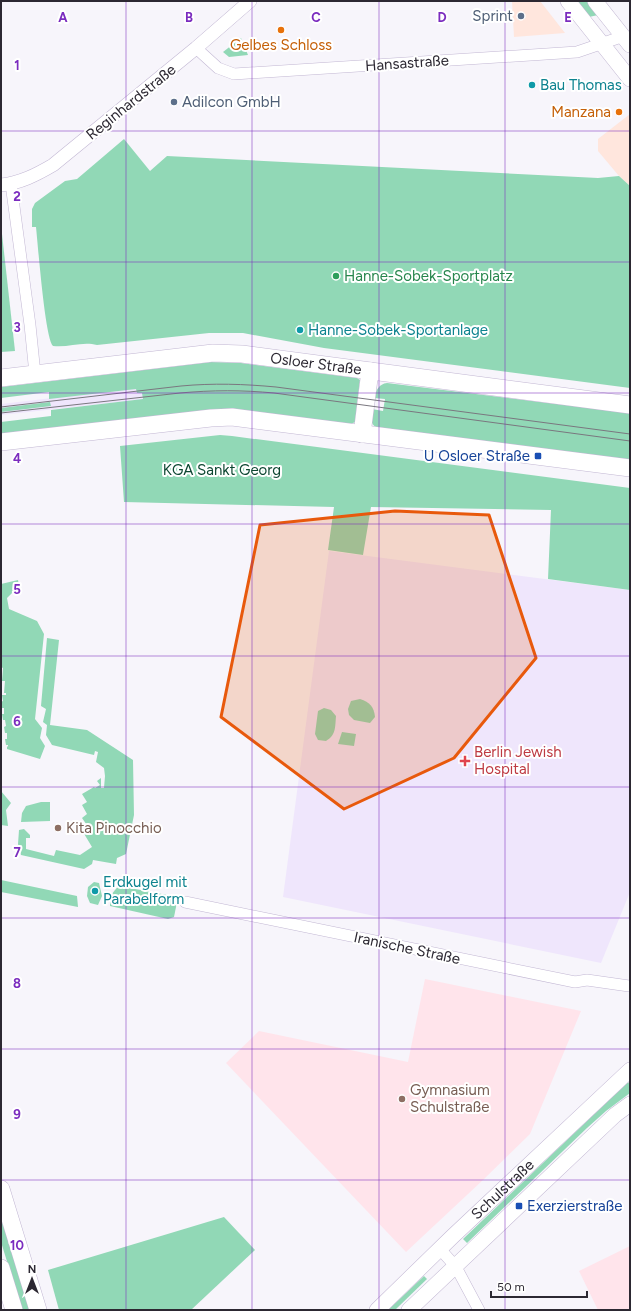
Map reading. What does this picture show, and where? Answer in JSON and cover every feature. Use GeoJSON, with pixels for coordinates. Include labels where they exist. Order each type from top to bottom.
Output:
{"type":"FeatureCollection","features":[{"type":"Feature","properties":{"kind":"main road"},"geometry":{"type":"LineString","coordinates":[[568,1],[630,79]]}},
{"type":"Feature","properties":{"kind":"main road"},"geometry":{"type":"LineString","coordinates":[[595,1],[627,41]]}},
{"type":"Feature","properties":{"kind":"main road","name":"Osloer Straße"},"geometry":{"type":"LineString","coordinates":[[1,378],[213,353],[226,353],[630,404]]}},
{"type":"Feature","properties":{"kind":"main road"},"geometry":{"type":"LineString","coordinates":[[362,434],[370,371]]}},
{"type":"Feature","properties":{"kind":"main road"},"geometry":{"type":"LineString","coordinates":[[1,442],[221,417],[243,418],[630,468]]}},
{"type":"Feature","properties":{"kind":"main road","name":"Schulstraße"},"geometry":{"type":"LineString","coordinates":[[376,1310],[630,1070]]}},
{"type":"Feature","properties":{"kind":"main road","name":"Schulstraße"},"geometry":{"type":"LineString","coordinates":[[410,1310],[604,1126],[630,1104]]}},
{"type":"Feature","properties":{"kind":"main road"},"geometry":{"type":"LineString","coordinates":[[1,1189],[38,1310]]}},
{"type":"Feature","properties":{"kind":"main road"},"geometry":{"type":"LineString","coordinates":[[1,1268],[14,1310]]}},
{"type":"Feature","properties":{"kind":"street","name":"Reginhardstraße"},"geometry":{"type":"LineString","coordinates":[[6,184],[34,176],[53,165],[196,48],[250,1]]}},
{"type":"Feature","properties":{"kind":"street","name":"Hansastraße"},"geometry":{"type":"LineString","coordinates":[[196,48],[218,68],[234,74],[577,52],[602,44],[627,41]]}},
{"type":"Feature","properties":{"kind":"street"},"geometry":{"type":"LineString","coordinates":[[6,184],[30,325],[35,374]]}},
{"type":"Feature","properties":{"kind":"street","name":"Iranische Straße"},"geometry":{"type":"LineString","coordinates":[[185,902],[575,982],[587,980],[630,987]]}},
{"type":"Feature","properties":{"kind":"street"},"geometry":{"type":"LineString","coordinates":[[440,1249],[456,1267],[479,1310]]}},
{"type":"Feature","properties":{"kind":"highlighted area"},"geometry":{"type":"Polygon","coordinates":[[[395,511],[489,515],[536,658],[454,758],[344,809],[221,717],[260,525],[395,511]]]}},
{"type":"Feature","properties":{"kind":"shaded area"},"geometry":{"type":"Polygon","coordinates":[[[512,1],[540,1],[565,33],[514,37],[512,1]]]}},
{"type":"Feature","properties":{"kind":"shaded area"},"geometry":{"type":"Polygon","coordinates":[[[630,114],[630,186],[619,176],[598,151],[598,139],[630,114]]]}},
{"type":"Feature","properties":{"kind":"shaded area"},"geometry":{"type":"Polygon","coordinates":[[[172,384],[174,396],[1,415],[1,404],[172,384]]]}},
{"type":"Feature","properties":{"kind":"shaded area","name":"Berlin Jewish Hospital"},"geometry":{"type":"Polygon","coordinates":[[[329,551],[630,590],[630,892],[601,963],[283,897],[329,551]]]}},
{"type":"Feature","properties":{"kind":"shaded area","name":"Gymnasium Schulstraße"},"geometry":{"type":"Polygon","coordinates":[[[425,979],[581,1011],[530,1134],[406,1252],[226,1063],[259,1031],[408,1062],[425,979]]]}},
{"type":"Feature","properties":{"kind":"shaded area"},"geometry":{"type":"Polygon","coordinates":[[[630,1246],[630,1310],[598,1310],[579,1271],[630,1246]]]}},
{"type":"Feature","properties":{"kind":"green space"},"geometry":{"type":"Polygon","coordinates":[[[576,1],[587,1],[598,15],[589,17],[576,1]]]}},
{"type":"Feature","properties":{"kind":"green space"},"geometry":{"type":"Polygon","coordinates":[[[241,38],[248,55],[229,57],[223,52],[241,38]]]}},
{"type":"Feature","properties":{"kind":"green space","name":"Hanne-Sobek-Sportplatz"},"geometry":{"type":"Polygon","coordinates":[[[124,139],[150,171],[167,156],[598,178],[619,176],[630,186],[630,388],[324,348],[243,333],[209,333],[97,345],[86,344],[53,346],[47,327],[36,227],[32,227],[32,209],[35,203],[65,181],[77,179],[124,139]]]}},
{"type":"Feature","properties":{"kind":"green space"},"geometry":{"type":"Polygon","coordinates":[[[1,225],[15,351],[1,352],[1,225]]]}},
{"type":"Feature","properties":{"kind":"green space"},"geometry":{"type":"Polygon","coordinates":[[[211,362],[241,363],[357,378],[360,380],[355,422],[351,424],[225,409],[1,434],[1,422],[51,416],[51,410],[143,399],[142,393],[137,393],[136,389],[49,399],[49,392],[1,398],[1,387],[211,362]]]}},
{"type":"Feature","properties":{"kind":"green space"},"geometry":{"type":"Polygon","coordinates":[[[387,383],[630,413],[630,460],[376,427],[372,423],[372,409],[383,411],[385,399],[374,398],[378,388],[387,383]]]}},
{"type":"Feature","properties":{"kind":"green space"},"geometry":{"type":"Polygon","coordinates":[[[50,402],[51,406],[1,412],[1,408],[50,402]]]}},
{"type":"Feature","properties":{"kind":"green space","name":"KGA Sankt Georg"},"geometry":{"type":"Polygon","coordinates":[[[220,435],[630,488],[630,590],[548,579],[551,510],[371,507],[363,555],[328,550],[334,507],[124,502],[120,446],[220,435]]]}},
{"type":"Feature","properties":{"kind":"green space"},"geometry":{"type":"Polygon","coordinates":[[[18,580],[19,586],[7,598],[9,609],[37,621],[44,634],[35,719],[42,728],[40,738],[45,746],[40,759],[7,749],[8,745],[6,745],[5,739],[7,739],[7,733],[5,733],[4,727],[6,726],[2,714],[4,714],[4,708],[2,708],[1,702],[3,701],[2,695],[6,695],[6,693],[4,693],[5,681],[2,681],[3,668],[1,667],[1,584],[18,580]]]}},
{"type":"Feature","properties":{"kind":"green space"},"geometry":{"type":"Polygon","coordinates":[[[47,638],[59,640],[50,725],[87,730],[133,760],[134,815],[126,854],[117,858],[116,864],[93,860],[92,864],[84,869],[21,855],[18,844],[19,830],[24,829],[30,835],[30,838],[26,838],[26,849],[54,856],[56,850],[80,855],[92,847],[83,832],[89,828],[82,818],[87,814],[82,805],[87,802],[82,794],[100,785],[97,781],[101,778],[101,788],[104,788],[104,768],[96,762],[98,752],[95,751],[94,755],[52,745],[46,735],[47,725],[43,722],[46,709],[41,706],[47,638]]]}},
{"type":"Feature","properties":{"kind":"green space"},"geometry":{"type":"Polygon","coordinates":[[[360,699],[369,703],[374,710],[375,717],[370,723],[354,720],[349,715],[348,709],[351,701],[360,699]]]}},
{"type":"Feature","properties":{"kind":"green space"},"geometry":{"type":"Polygon","coordinates":[[[324,708],[331,710],[336,716],[333,734],[326,741],[318,740],[315,734],[318,711],[324,708]]]}},
{"type":"Feature","properties":{"kind":"green space"},"geometry":{"type":"Polygon","coordinates":[[[342,732],[356,734],[354,746],[338,744],[342,732]]]}},
{"type":"Feature","properties":{"kind":"green space"},"geometry":{"type":"Polygon","coordinates":[[[1,791],[11,803],[6,810],[8,826],[1,825],[1,791]]]}},
{"type":"Feature","properties":{"kind":"green space"},"geometry":{"type":"Polygon","coordinates":[[[41,802],[50,802],[50,821],[21,822],[22,813],[26,806],[41,802]]]}},
{"type":"Feature","properties":{"kind":"green space"},"geometry":{"type":"Polygon","coordinates":[[[1,880],[77,896],[78,907],[1,892],[1,880]]]}},
{"type":"Feature","properties":{"kind":"green space"},"geometry":{"type":"Polygon","coordinates":[[[94,882],[99,883],[102,896],[98,905],[90,903],[87,896],[88,887],[94,882]]]}},
{"type":"Feature","properties":{"kind":"green space"},"geometry":{"type":"Polygon","coordinates":[[[119,886],[178,897],[174,917],[168,919],[110,906],[112,895],[119,886]]]}},
{"type":"Feature","properties":{"kind":"green space"},"geometry":{"type":"Polygon","coordinates":[[[628,1082],[630,1085],[630,1093],[587,1128],[467,1243],[463,1239],[628,1082]]]}},
{"type":"Feature","properties":{"kind":"green space"},"geometry":{"type":"Polygon","coordinates":[[[1,1213],[30,1310],[22,1310],[1,1242],[1,1213]]]}},
{"type":"Feature","properties":{"kind":"green space"},"geometry":{"type":"Polygon","coordinates":[[[224,1217],[255,1250],[191,1310],[59,1310],[48,1270],[224,1217]]]}},
{"type":"Feature","properties":{"kind":"green space"},"geometry":{"type":"Polygon","coordinates":[[[424,1276],[427,1279],[395,1310],[388,1310],[424,1276]]]}},
{"type":"Feature","properties":{"kind":"tram line"},"geometry":{"type":"LineString","coordinates":[[1,407],[181,386],[205,384],[240,385],[276,387],[630,434]]}},
{"type":"Feature","properties":{"kind":"tram line"},"geometry":{"type":"LineString","coordinates":[[1,413],[180,393],[251,391],[630,441]]}},
{"type":"Feature","properties":{"kind":"place","name":"Sprint"},"geometry":{"type":"Point","coordinates":[521,16]}},
{"type":"Feature","properties":{"kind":"place","name":"Gelbes Schloss"},"geometry":{"type":"Point","coordinates":[281,30]}},
{"type":"Feature","properties":{"kind":"place","name":"Bau Thomas"},"geometry":{"type":"Point","coordinates":[532,85]}},
{"type":"Feature","properties":{"kind":"place","name":"Adilcon GmbH"},"geometry":{"type":"Point","coordinates":[174,102]}},
{"type":"Feature","properties":{"kind":"place","name":"Manzana"},"geometry":{"type":"Point","coordinates":[619,112]}},
{"type":"Feature","properties":{"kind":"place","name":"Hanne-Sobek-Sportplatz"},"geometry":{"type":"Point","coordinates":[336,276]}},
{"type":"Feature","properties":{"kind":"place","name":"Hanne-Sobek-Sportanlage"},"geometry":{"type":"Point","coordinates":[300,330]}},
{"type":"Feature","properties":{"kind":"place","name":"U Osloer Straße"},"geometry":{"type":"Point","coordinates":[538,456]}},
{"type":"Feature","properties":{"kind":"place","name":"Berlin Jewish Hospital"},"geometry":{"type":"Point","coordinates":[465,761]}},
{"type":"Feature","properties":{"kind":"place","name":"Kita Pinocchio"},"geometry":{"type":"Point","coordinates":[58,828]}},
{"type":"Feature","properties":{"kind":"place","name":"Erdkugel mit Parabelform"},"geometry":{"type":"Point","coordinates":[95,891]}},
{"type":"Feature","properties":{"kind":"place","name":"Gymnasium Schulstraße"},"geometry":{"type":"Point","coordinates":[402,1099]}},
{"type":"Feature","properties":{"kind":"place","name":"Exerzierstraße"},"geometry":{"type":"Point","coordinates":[519,1206]}}]}
